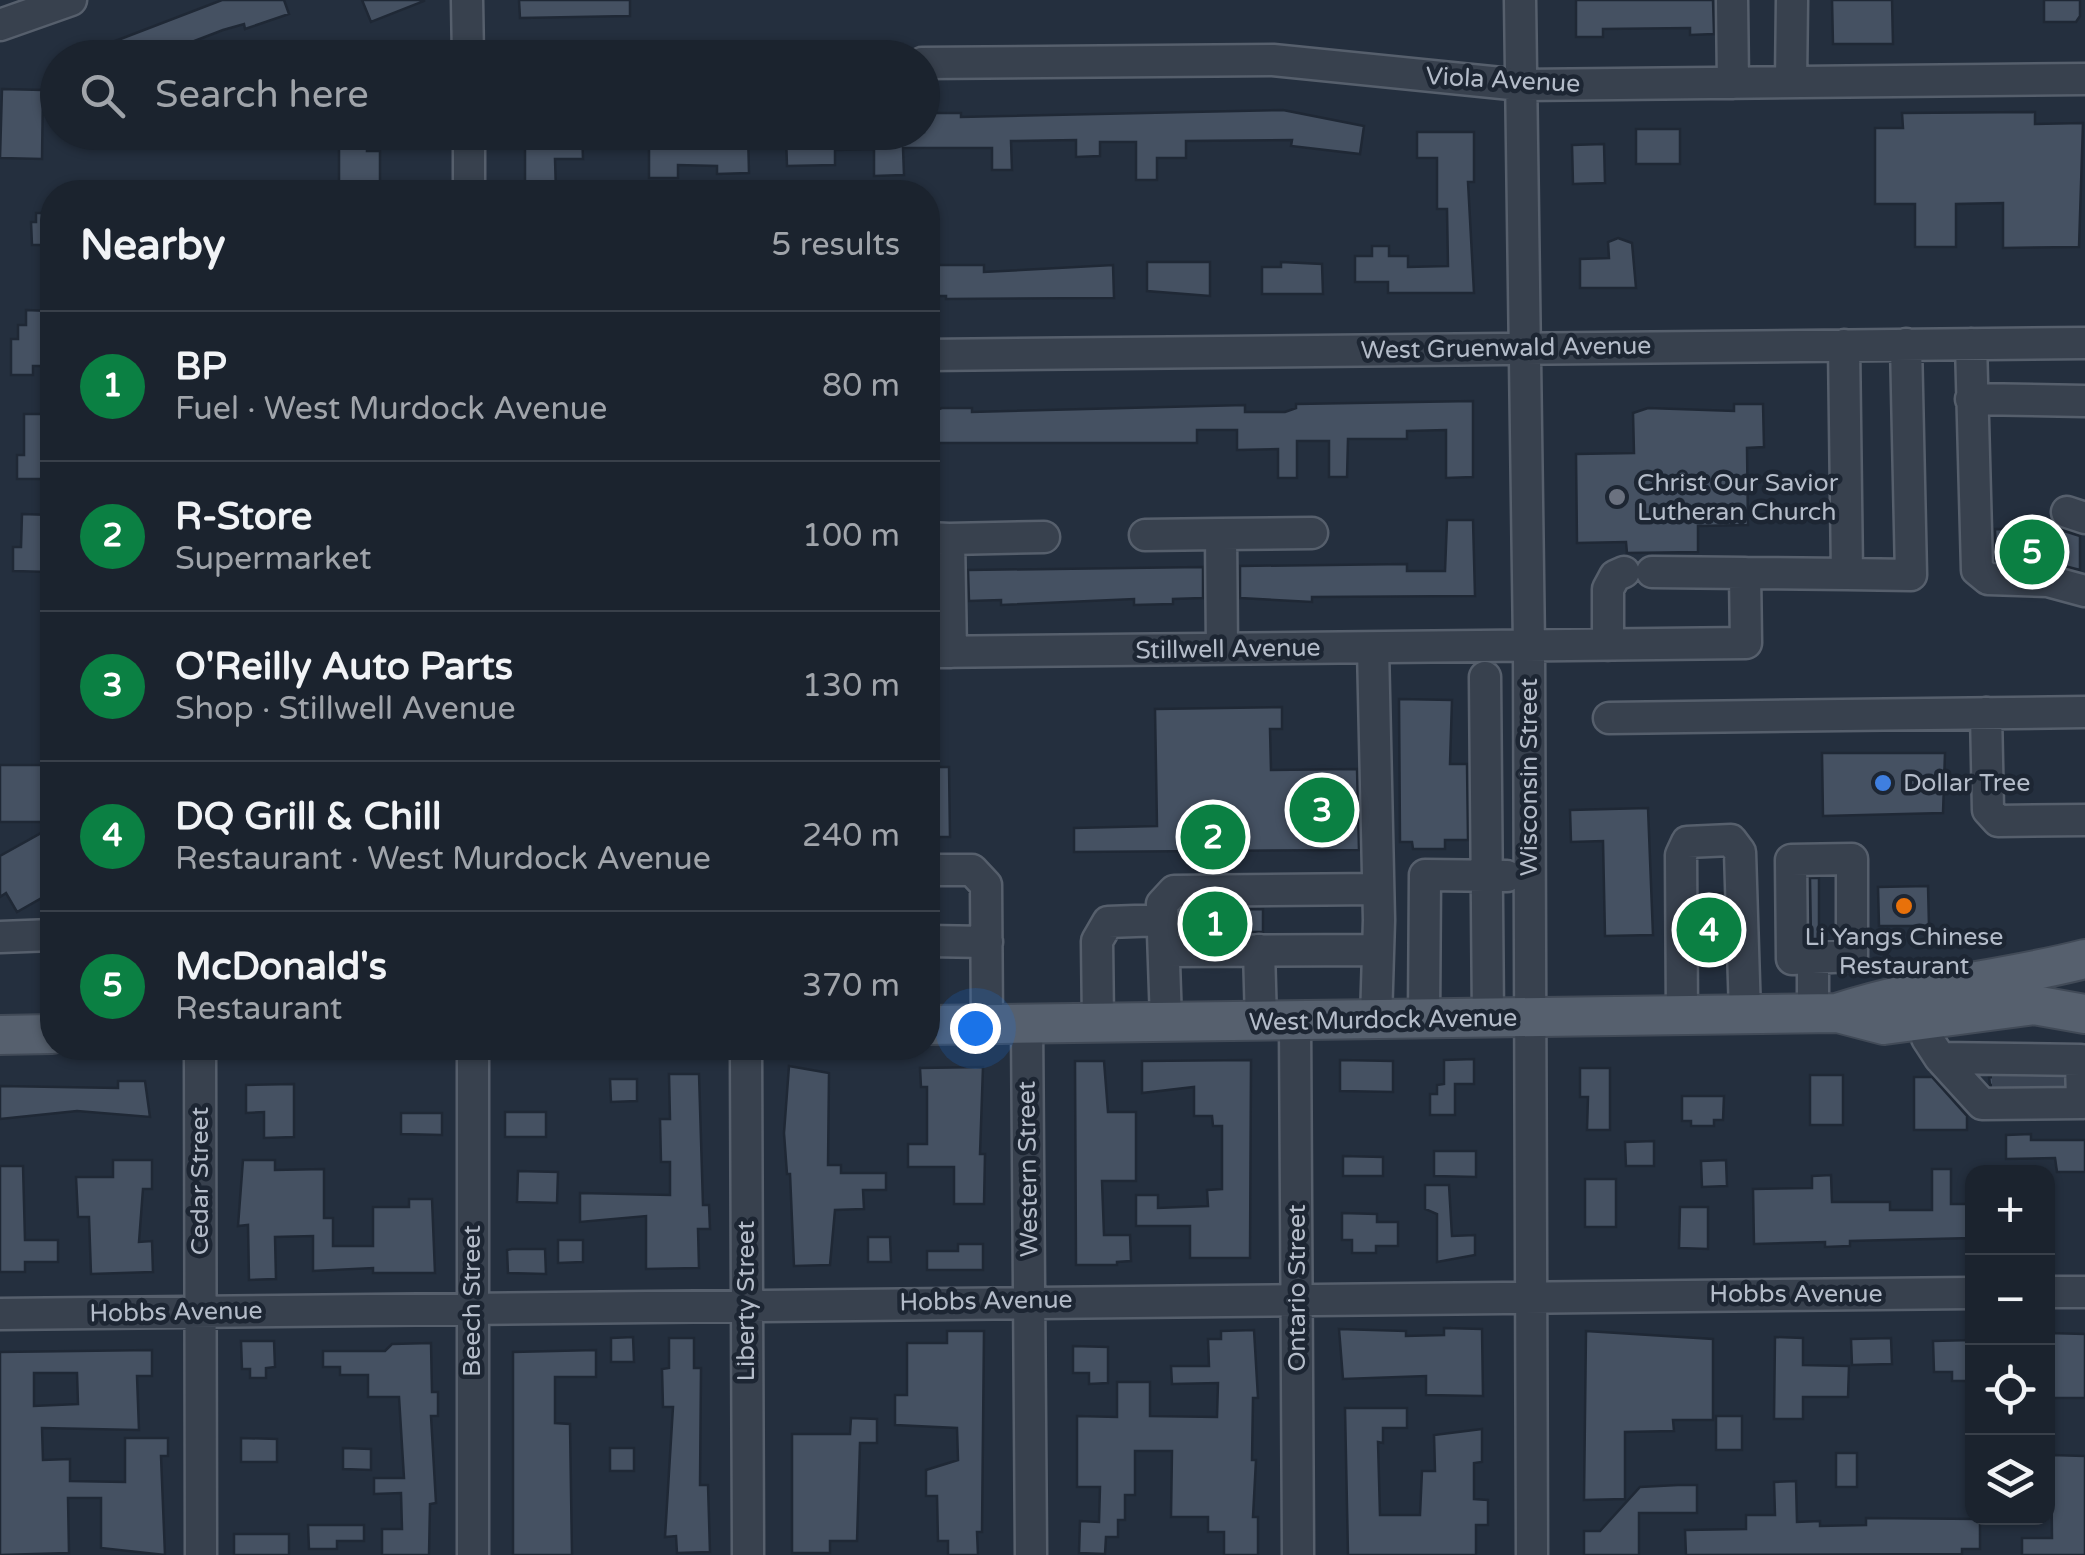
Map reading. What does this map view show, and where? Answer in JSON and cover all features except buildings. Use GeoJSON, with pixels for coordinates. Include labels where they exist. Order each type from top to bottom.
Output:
{"type":"FeatureCollection","features":[{"type":"Feature","properties":{"kind":"main road","name":"West Murdock Avenue"},"geometry":{"type":"LineString","coordinates":[[1826,1013],[1880,999],[2034,974],[2085,959]]}},
{"type":"Feature","properties":{"kind":"main road","name":"West Murdock Avenue"},"geometry":{"type":"LineString","coordinates":[[940,1025],[1826,1013],[1884,1024],[2034,1006],[2085,1014]]}},
{"type":"Feature","properties":{"kind":"main road"},"geometry":{"type":"LineString","coordinates":[[0,1035],[40,1034]]}},
{"type":"Feature","properties":{"kind":"street"},"geometry":{"type":"LineString","coordinates":[[0,25],[72,0]]}},
{"type":"Feature","properties":{"kind":"street"},"geometry":{"type":"LineString","coordinates":[[467,0],[468,40]]}},
{"type":"Feature","properties":{"kind":"street","name":"Wisconsin Street"},"geometry":{"type":"LineString","coordinates":[[1520,0],[1530,720],[1532,1555]]}},
{"type":"Feature","properties":{"kind":"street"},"geometry":{"type":"LineString","coordinates":[[1732,0],[1733,83]]}},
{"type":"Feature","properties":{"kind":"street"},"geometry":{"type":"LineString","coordinates":[[1792,0],[1792,82]]}},
{"type":"Feature","properties":{"kind":"street","name":"Viola Avenue"},"geometry":{"type":"LineString","coordinates":[[940,63],[1273,60],[1521,86],[2085,79]]}},
{"type":"Feature","properties":{"kind":"street"},"geometry":{"type":"LineString","coordinates":[[468,150],[469,180]]}},
{"type":"Feature","properties":{"kind":"street","name":"West Gruenwald Avenue"},"geometry":{"type":"LineString","coordinates":[[940,355],[2085,343]]}},
{"type":"Feature","properties":{"kind":"street"},"geometry":{"type":"LineString","coordinates":[[1608,645],[1608,589],[1615,576],[1638,572],[1911,575],[1906,344]]}},
{"type":"Feature","properties":{"kind":"street"},"geometry":{"type":"LineString","coordinates":[[1971,344],[1971,399],[1966,413],[1970,589],[1975,594],[2085,592]]}},
{"type":"Feature","properties":{"kind":"street"},"geometry":{"type":"LineString","coordinates":[[1844,345],[1847,574]]}},
{"type":"Feature","properties":{"kind":"street"},"geometry":{"type":"LineString","coordinates":[[1971,399],[2085,400]]}},
{"type":"Feature","properties":{"kind":"street"},"geometry":{"type":"LineString","coordinates":[[1146,534],[1312,532]]}},
{"type":"Feature","properties":{"kind":"street"},"geometry":{"type":"LineString","coordinates":[[1221,534],[1222,649]]}},
{"type":"Feature","properties":{"kind":"street"},"geometry":{"type":"LineString","coordinates":[[940,538],[1044,537]]}},
{"type":"Feature","properties":{"kind":"street","name":"Stillwell Avenue"},"geometry":{"type":"LineString","coordinates":[[940,652],[1746,643],[1745,573]]}},
{"type":"Feature","properties":{"kind":"street"},"geometry":{"type":"LineString","coordinates":[[1373,648],[1378,889],[1376,1020]]}},
{"type":"Feature","properties":{"kind":"street"},"geometry":{"type":"LineString","coordinates":[[1484,677],[1488,1019]]}},
{"type":"Feature","properties":{"kind":"street"},"geometry":{"type":"LineString","coordinates":[[1609,718],[2085,712]]}},
{"type":"Feature","properties":{"kind":"street"},"geometry":{"type":"LineString","coordinates":[[1986,713],[1988,810],[1998,821],[2085,820]]}},
{"type":"Feature","properties":{"kind":"street"},"geometry":{"type":"LineString","coordinates":[[1485,720],[1530,720]]}},
{"type":"Feature","properties":{"kind":"street"},"geometry":{"type":"LineString","coordinates":[[1486,760],[1530,760]]}},
{"type":"Feature","properties":{"kind":"street"},"geometry":{"type":"LineString","coordinates":[[1682,1016],[1681,855],[1687,842],[1731,840],[1740,852],[1745,1014]]}},
{"type":"Feature","properties":{"kind":"street"},"geometry":{"type":"LineString","coordinates":[[1852,859],[1852,956],[1806,958],[1792,959],[1791,860],[1852,859]]}},
{"type":"Feature","properties":{"kind":"street"},"geometry":{"type":"LineString","coordinates":[[940,870],[972,870],[986,884],[987,1024]]}},
{"type":"Feature","properties":{"kind":"street"},"geometry":{"type":"LineString","coordinates":[[1424,1020],[1424,875],[1529,876]]}},
{"type":"Feature","properties":{"kind":"street"},"geometry":{"type":"LineString","coordinates":[[1166,1021],[1162,904],[1174,891],[1378,889]]}},
{"type":"Feature","properties":{"kind":"street"},"geometry":{"type":"LineString","coordinates":[[1098,1022],[1096,940],[1108,922],[1258,950],[1378,950]]}},
{"type":"Feature","properties":{"kind":"street"},"geometry":{"type":"LineString","coordinates":[[0,936],[40,935]]}},
{"type":"Feature","properties":{"kind":"street"},"geometry":{"type":"LineString","coordinates":[[940,941],[986,942]]}},
{"type":"Feature","properties":{"kind":"street","name":"Ontario Street"},"geometry":{"type":"LineString","coordinates":[[1258,950],[1278,1022],[1297,1296],[1298,1555]]}},
{"type":"Feature","properties":{"kind":"street"},"geometry":{"type":"LineString","coordinates":[[1806,958],[1826,1013]]}},
{"type":"Feature","properties":{"kind":"street"},"geometry":{"type":"LineString","coordinates":[[1925,1021],[1927,1038],[1940,1058],[1982,1104],[2038,1083]]}},
{"type":"Feature","properties":{"kind":"street","name":"Western Street"},"geometry":{"type":"LineString","coordinates":[[1027,1024],[1031,1555]]}},
{"type":"Feature","properties":{"kind":"street"},"geometry":{"type":"LineString","coordinates":[[1940,1058],[2038,1083]]}},
{"type":"Feature","properties":{"kind":"street","name":"Cedar Street"},"geometry":{"type":"LineString","coordinates":[[200,1060],[201,1555]]}},
{"type":"Feature","properties":{"kind":"street","name":"Beech Street"},"geometry":{"type":"LineString","coordinates":[[473,1060],[473,1555]]}},
{"type":"Feature","properties":{"kind":"street","name":"Liberty Street"},"geometry":{"type":"LineString","coordinates":[[746,1060],[748,1555]]}},
{"type":"Feature","properties":{"kind":"street"},"geometry":{"type":"LineString","coordinates":[[2055,1292],[2085,1292]]}},
{"type":"Feature","properties":{"kind":"street","name":"Hobbs Avenue"},"geometry":{"type":"LineString","coordinates":[[0,1314],[1297,1296],[1965,1293]]}},
{"type":"Feature","properties":{"kind":"tunnel"},"geometry":{"type":"LineString","coordinates":[[2053,1066],[2054,1094]]}},
{"type":"Feature","properties":{"kind":"tunnel"},"geometry":{"type":"LineString","coordinates":[[2007,1067],[2007,1095]]}},
{"type":"Feature","properties":{"kind":"tunnel"},"geometry":{"type":"LineString","coordinates":[[2030,1067],[2031,1094]]}},
{"type":"Feature","properties":{"kind":"place","name":"Christ Our Savior Lutheran Church"},"geometry":{"type":"Point","coordinates":[1617,497]}},
{"type":"Feature","properties":{"kind":"place","name":"McDonald's"},"geometry":{"type":"Point","coordinates":[2032,552]}},
{"type":"Feature","properties":{"kind":"place","name":"Dollar Tree"},"geometry":{"type":"Point","coordinates":[1883,783]}},
{"type":"Feature","properties":{"kind":"place","name":"O'Reilly Auto Parts"},"geometry":{"type":"Point","coordinates":[1322,810]}},
{"type":"Feature","properties":{"kind":"place","name":"R-Store"},"geometry":{"type":"Point","coordinates":[1213,837]}},
{"type":"Feature","properties":{"kind":"place","name":"Li Yangs Chinese Restaurant"},"geometry":{"type":"Point","coordinates":[1904,906]}},
{"type":"Feature","properties":{"kind":"place","name":"BP"},"geometry":{"type":"Point","coordinates":[1215,924]}},
{"type":"Feature","properties":{"kind":"place","name":"DQ Grill & Chill"},"geometry":{"type":"Point","coordinates":[1709,930]}}]}
